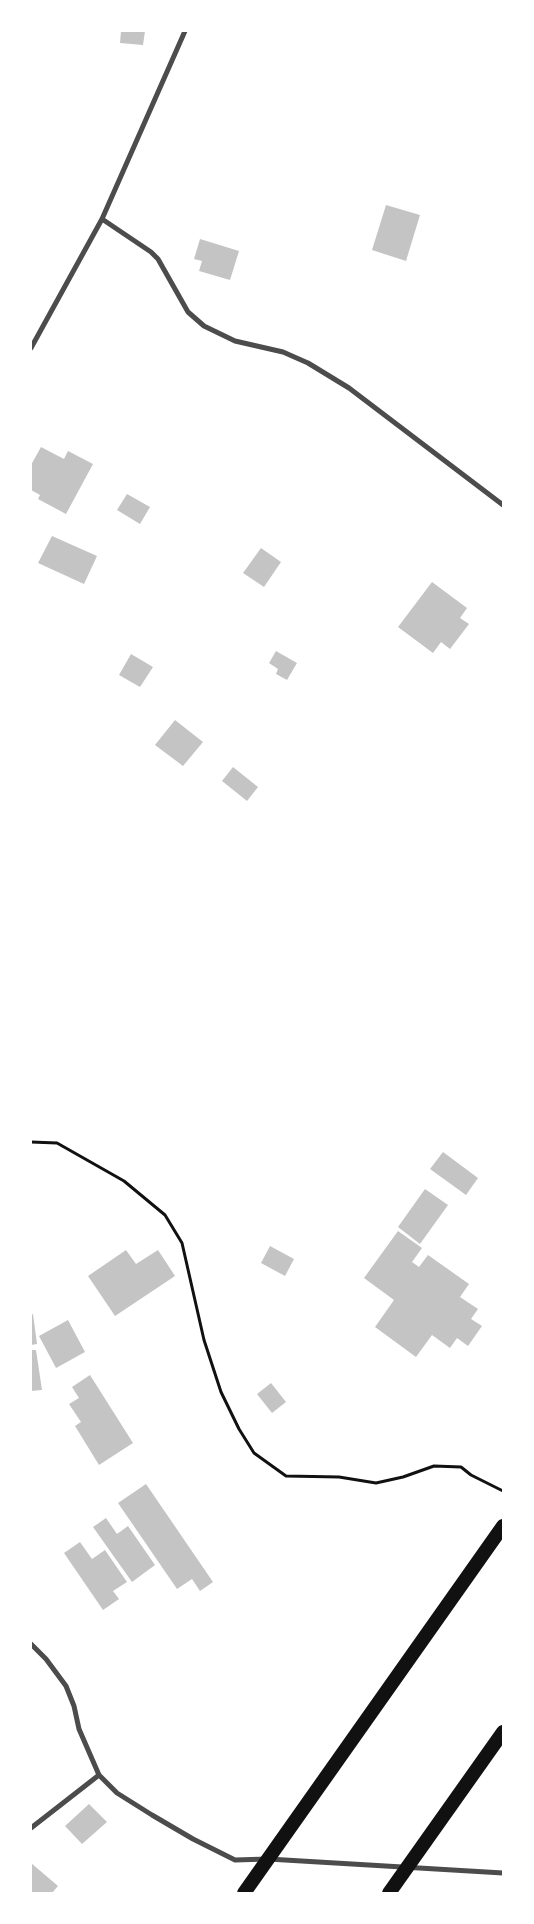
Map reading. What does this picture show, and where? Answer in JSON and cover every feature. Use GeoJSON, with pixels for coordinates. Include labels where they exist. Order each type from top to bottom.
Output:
{"type":"FeatureCollection","features":[{"type":"Feature","properties":{"kind":"highway"},"geometry":{"type":"LineString","coordinates":[[244,1893],[503,1526]]}},
{"type":"Feature","properties":{"kind":"highway"},"geometry":{"type":"LineString","coordinates":[[390,1893],[503,1732]]}},
{"type":"Feature","properties":{"kind":"street"},"geometry":{"type":"LineString","coordinates":[[31,348],[102,218],[185,31]]}},
{"type":"Feature","properties":{"kind":"street"},"geometry":{"type":"LineString","coordinates":[[102,218],[152,252],[158,259],[188,312],[204,326],[235,341],[283,352],[308,363],[349,388],[503,505]]}},
{"type":"Feature","properties":{"kind":"street"},"geometry":{"type":"LineString","coordinates":[[31,1644],[46,1659],[66,1686],[74,1706],[79,1730],[99,1775],[117,1793],[201,1844],[235,1860],[268,1859],[503,1873]]}},
{"type":"Feature","properties":{"kind":"street"},"geometry":{"type":"LineString","coordinates":[[31,1828],[99,1775]]}},
{"type":"Feature","properties":{"kind":"path"},"geometry":{"type":"LineString","coordinates":[[31,1142],[57,1143],[124,1181],[165,1215],[182,1243],[204,1340],[221,1392],[239,1429],[254,1453],[286,1476],[339,1477],[376,1483],[403,1477],[434,1466],[461,1467],[471,1475],[503,1491]]}},
{"type":"Feature","properties":{"kind":"building"},"geometry":{"type":"Polygon","coordinates":[[[121,31],[145,31],[143,45],[120,43],[121,31]]]}},
{"type":"Feature","properties":{"kind":"building"},"geometry":{"type":"Polygon","coordinates":[[[386,205],[420,215],[406,261],[372,250],[386,205]]]}},
{"type":"Feature","properties":{"kind":"building"},"geometry":{"type":"Polygon","coordinates":[[[200,239],[239,251],[230,280],[199,271],[202,261],[194,259],[200,239]]]}},
{"type":"Feature","properties":{"kind":"building"},"geometry":{"type":"Polygon","coordinates":[[[41,447],[64,459],[68,451],[93,464],[66,514],[38,499],[40,495],[31,490],[31,465],[41,447]]]}},
{"type":"Feature","properties":{"kind":"building"},"geometry":{"type":"Polygon","coordinates":[[[127,494],[150,507],[140,524],[117,510],[127,494]]]}},
{"type":"Feature","properties":{"kind":"building"},"geometry":{"type":"Polygon","coordinates":[[[52,536],[97,556],[84,584],[38,563],[52,536]]]}},
{"type":"Feature","properties":{"kind":"building"},"geometry":{"type":"Polygon","coordinates":[[[261,548],[281,562],[264,587],[243,573],[261,548]]]}},
{"type":"Feature","properties":{"kind":"building"},"geometry":{"type":"Polygon","coordinates":[[[432,582],[467,608],[460,618],[469,624],[450,649],[441,642],[433,653],[398,627],[432,582]]]}},
{"type":"Feature","properties":{"kind":"building"},"geometry":{"type":"Polygon","coordinates":[[[276,651],[297,663],[287,680],[276,674],[278,669],[269,663],[276,651]]]}},
{"type":"Feature","properties":{"kind":"building"},"geometry":{"type":"Polygon","coordinates":[[[131,654],[153,667],[140,687],[119,675],[131,654]]]}},
{"type":"Feature","properties":{"kind":"building"},"geometry":{"type":"Polygon","coordinates":[[[175,720],[203,742],[183,766],[155,745],[175,720]]]}},
{"type":"Feature","properties":{"kind":"building"},"geometry":{"type":"Polygon","coordinates":[[[233,767],[258,787],[247,801],[222,781],[233,767]]]}},
{"type":"Feature","properties":{"kind":"building"},"geometry":{"type":"Polygon","coordinates":[[[443,1152],[478,1178],[466,1195],[430,1169],[443,1152]]]}},
{"type":"Feature","properties":{"kind":"building"},"geometry":{"type":"Polygon","coordinates":[[[425,1189],[448,1205],[420,1244],[398,1227],[425,1189]]]}},
{"type":"Feature","properties":{"kind":"building"},"geometry":{"type":"Polygon","coordinates":[[[398,1231],[422,1248],[412,1262],[419,1267],[428,1255],[469,1284],[460,1297],[478,1309],[471,1319],[482,1326],[468,1346],[457,1338],[450,1348],[432,1335],[416,1357],[375,1327],[394,1300],[364,1278],[398,1231]]]}},
{"type":"Feature","properties":{"kind":"building"},"geometry":{"type":"Polygon","coordinates":[[[270,1246],[294,1259],[285,1276],[261,1263],[270,1246]]]}},
{"type":"Feature","properties":{"kind":"building"},"geometry":{"type":"Polygon","coordinates":[[[126,1250],[136,1264],[158,1250],[175,1276],[115,1316],[88,1276],[126,1250]]]}},
{"type":"Feature","properties":{"kind":"building"},"geometry":{"type":"Polygon","coordinates":[[[33,1314],[37,1344],[31,1345],[31,1315],[33,1314]]]}},
{"type":"Feature","properties":{"kind":"building"},"geometry":{"type":"Polygon","coordinates":[[[68,1320],[85,1352],[56,1368],[39,1336],[68,1320]]]}},
{"type":"Feature","properties":{"kind":"building"},"geometry":{"type":"Polygon","coordinates":[[[31,1350],[36,1350],[42,1390],[31,1391],[31,1350]]]}},
{"type":"Feature","properties":{"kind":"building"},"geometry":{"type":"Polygon","coordinates":[[[90,1375],[133,1443],[99,1465],[75,1426],[81,1422],[69,1404],[79,1398],[72,1387],[90,1375]]]}},
{"type":"Feature","properties":{"kind":"building"},"geometry":{"type":"Polygon","coordinates":[[[271,1383],[286,1402],[272,1413],[257,1394],[271,1383]]]}},
{"type":"Feature","properties":{"kind":"building"},"geometry":{"type":"Polygon","coordinates":[[[146,1484],[213,1582],[200,1591],[192,1579],[177,1589],[118,1503],[146,1484]]]}},
{"type":"Feature","properties":{"kind":"building"},"geometry":{"type":"Polygon","coordinates":[[[106,1518],[117,1534],[128,1526],[155,1565],[132,1582],[93,1527],[106,1518]]]}},
{"type":"Feature","properties":{"kind":"building"},"geometry":{"type":"Polygon","coordinates":[[[80,1542],[92,1559],[105,1550],[127,1582],[113,1591],[119,1599],[103,1610],[64,1553],[80,1542]]]}},
{"type":"Feature","properties":{"kind":"building"},"geometry":{"type":"Polygon","coordinates":[[[89,1804],[107,1822],[82,1844],[65,1826],[89,1804]]]}},
{"type":"Feature","properties":{"kind":"building"},"geometry":{"type":"Polygon","coordinates":[[[31,1863],[58,1886],[52,1893],[31,1893],[31,1863]]]}}]}
